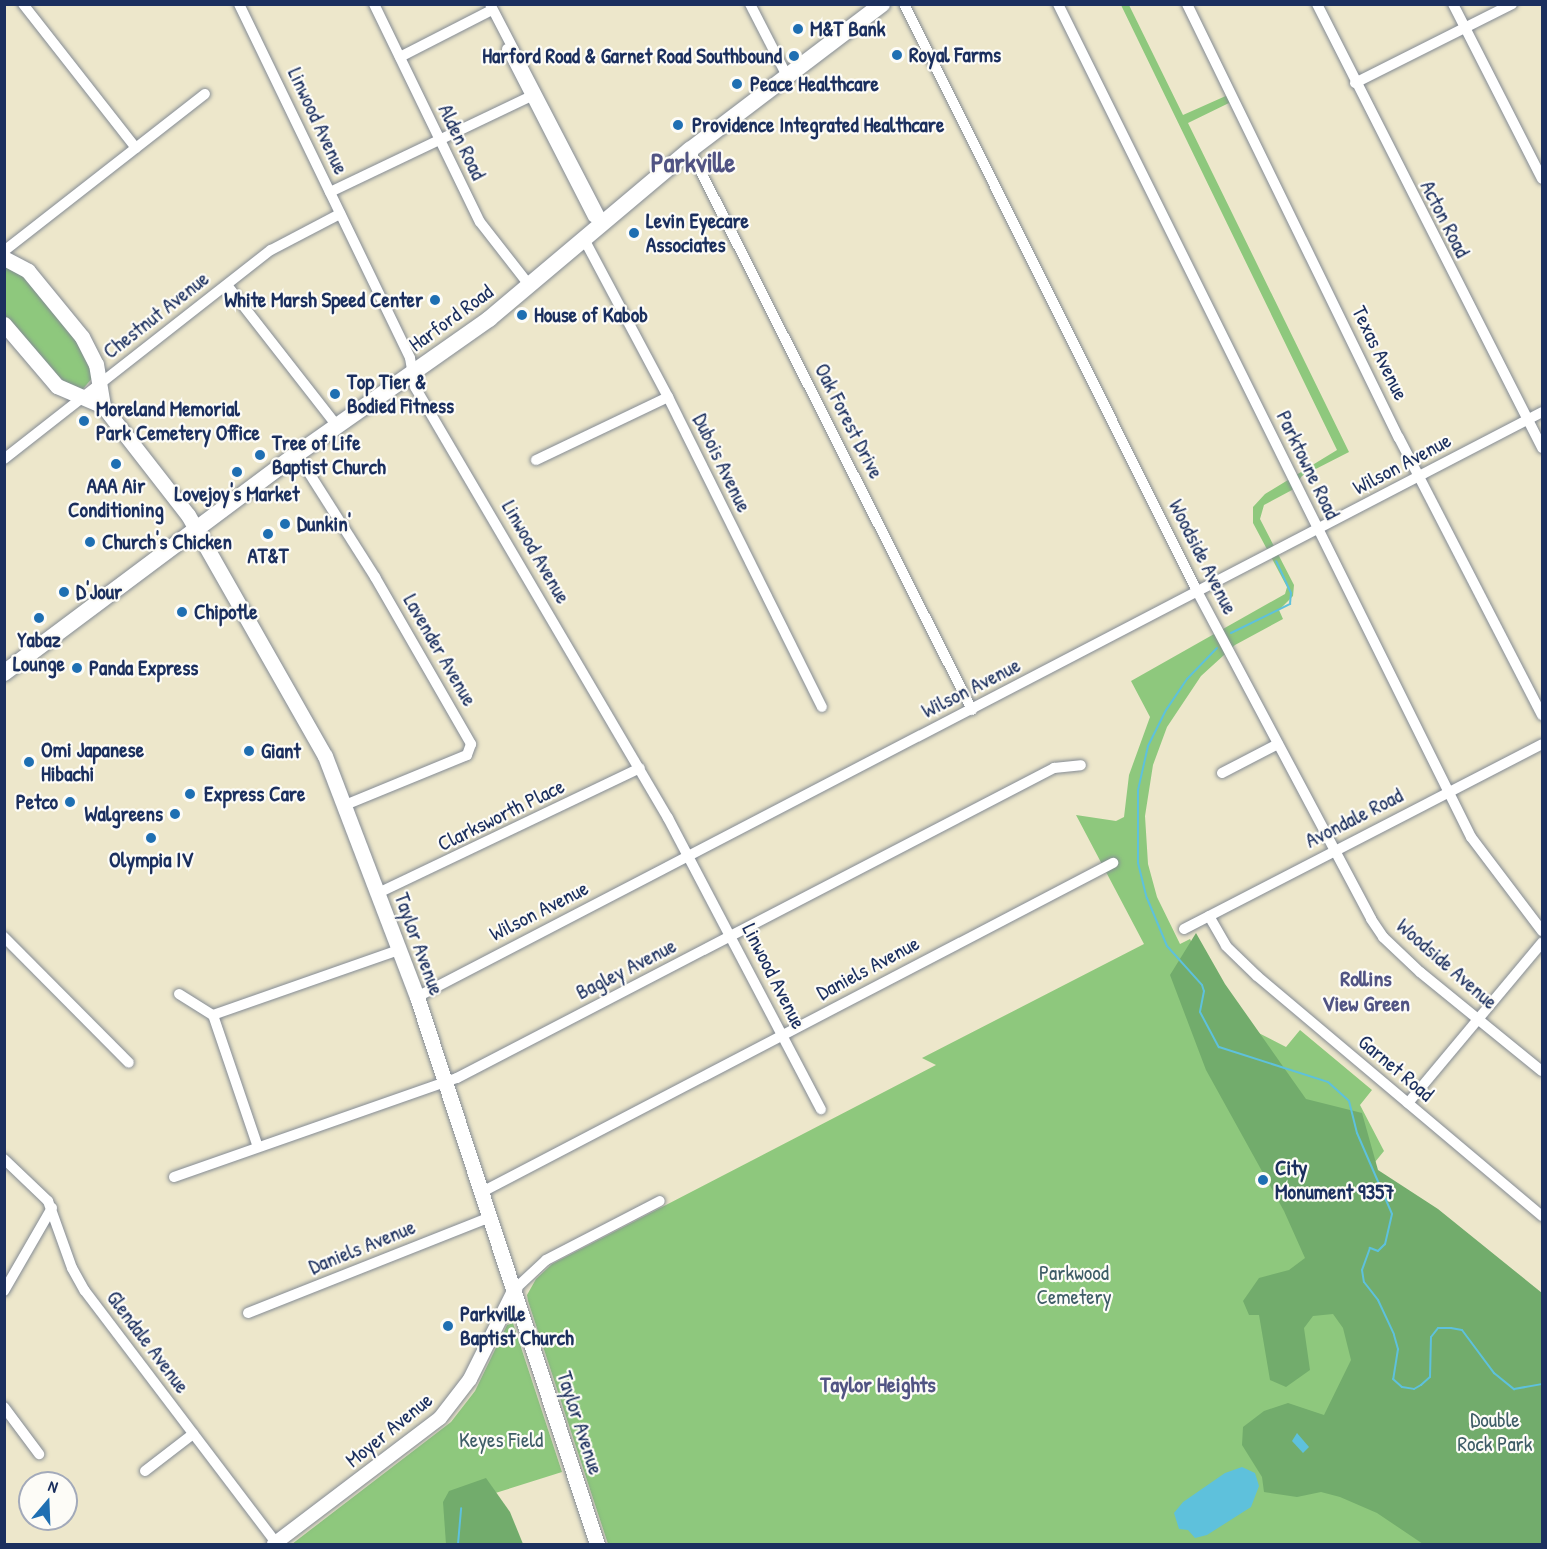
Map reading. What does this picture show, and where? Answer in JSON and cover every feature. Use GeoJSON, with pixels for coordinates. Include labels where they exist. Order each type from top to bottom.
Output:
{"type":"FeatureCollection","features":[{"type":"Feature","properties":{"kind":"main road","name":"Harford Road"},"geometry":{"type":"LineString","coordinates":[[6,668],[297,454],[413,374],[530,286],[600,224],[690,150],[882,4]]}},
{"type":"Feature","properties":{"kind":"main road","name":"Taylor Avenue"},"geometry":{"type":"LineString","coordinates":[[4,258],[34,278],[82,337],[96,364],[103,406],[197,529],[315,736],[345,805],[417,997],[597,1545]]}},
{"type":"Feature","properties":{"kind":"main road"},"geometry":{"type":"LineString","coordinates":[[4,324],[57,386],[103,406]]}},
{"type":"Feature","properties":{"kind":"street"},"geometry":{"type":"LineString","coordinates":[[23,4],[136,148]]}},
{"type":"Feature","properties":{"kind":"street","name":"Linwood Avenue"},"geometry":{"type":"LineString","coordinates":[[239,4],[410,358],[415,387],[689,855],[821,1109]]}},
{"type":"Feature","properties":{"kind":"street","name":"Alden Road"},"geometry":{"type":"LineString","coordinates":[[374,4],[480,222],[530,286]]}},
{"type":"Feature","properties":{"kind":"street"},"geometry":{"type":"LineString","coordinates":[[750,4],[787,76]]}},
{"type":"Feature","properties":{"kind":"street","name":"Woodside Avenue"},"geometry":{"type":"LineString","coordinates":[[904,4],[1198,592],[1334,850],[1383,937],[1542,1071]]}},
{"type":"Feature","properties":{"kind":"street","name":"Parktowne Road"},"geometry":{"type":"LineString","coordinates":[[1058,4],[1476,846],[1542,931]]}},
{"type":"Feature","properties":{"kind":"street","name":"Texas Avenue"},"geometry":{"type":"LineString","coordinates":[[1187,4],[1420,477],[1542,715]]}},
{"type":"Feature","properties":{"kind":"street","name":"Acton Road"},"geometry":{"type":"LineString","coordinates":[[1317,4],[1526,421],[1542,448]]}},
{"type":"Feature","properties":{"kind":"street"},"geometry":{"type":"LineString","coordinates":[[1453,4],[1542,179]]}},
{"type":"Feature","properties":{"kind":"street"},"geometry":{"type":"LineString","coordinates":[[1355,83],[1512,4]]}},
{"type":"Feature","properties":{"kind":"street"},"geometry":{"type":"LineString","coordinates":[[400,57],[491,7],[600,224]]}},
{"type":"Feature","properties":{"kind":"street"},"geometry":{"type":"LineString","coordinates":[[524,76],[529,96],[600,224]]}},
{"type":"Feature","properties":{"kind":"street"},"geometry":{"type":"LineString","coordinates":[[4,251],[205,94]]}},
{"type":"Feature","properties":{"kind":"street"},"geometry":{"type":"LineString","coordinates":[[330,192],[529,96]]}},
{"type":"Feature","properties":{"kind":"street","name":"Oak Forest Drive"},"geometry":{"type":"LineString","coordinates":[[690,150],[972,710]]}},
{"type":"Feature","properties":{"kind":"street","name":"Chestnut Avenue"},"geometry":{"type":"LineString","coordinates":[[4,459],[286,240],[340,214]]}},
{"type":"Feature","properties":{"kind":"street","name":"Dubois Avenue"},"geometry":{"type":"LineString","coordinates":[[584,239],[668,397],[822,707]]}},
{"type":"Feature","properties":{"kind":"street"},"geometry":{"type":"LineString","coordinates":[[227,285],[337,426]]}},
{"type":"Feature","properties":{"kind":"street"},"geometry":{"type":"LineString","coordinates":[[536,460],[668,397]]}},
{"type":"Feature","properties":{"kind":"street","name":"Wilson Avenue"},"geometry":{"type":"LineString","coordinates":[[417,997],[1319,531],[1542,412]]}},
{"type":"Feature","properties":{"kind":"street","name":"Lavender Avenue"},"geometry":{"type":"LineString","coordinates":[[297,454],[369,566],[471,744],[467,755],[345,805]]}},
{"type":"Feature","properties":{"kind":"street"},"geometry":{"type":"LineString","coordinates":[[1222,773],[1278,744]]}},
{"type":"Feature","properties":{"kind":"street","name":"Avondale Road"},"geometry":{"type":"LineString","coordinates":[[1184,929],[1542,744]]}},
{"type":"Feature","properties":{"kind":"street","name":"Bagley Avenue"},"geometry":{"type":"LineString","coordinates":[[174,1177],[445,1081],[1054,768],[1081,765]]}},
{"type":"Feature","properties":{"kind":"street","name":"Clarksworth Place"},"geometry":{"type":"LineString","coordinates":[[378,893],[640,768]]}},
{"type":"Feature","properties":{"kind":"street","name":"Daniels Avenue"},"geometry":{"type":"LineString","coordinates":[[482,1192],[1113,863]]}},
{"type":"Feature","properties":{"kind":"street","name":"Garnet Road"},"geometry":{"type":"LineString","coordinates":[[1209,916],[1239,960],[1542,1216]]}},
{"type":"Feature","properties":{"kind":"street"},"geometry":{"type":"LineString","coordinates":[[4,938],[129,1063]]}},
{"type":"Feature","properties":{"kind":"street"},"geometry":{"type":"LineString","coordinates":[[1408,1103],[1542,943]]}},
{"type":"Feature","properties":{"kind":"street"},"geometry":{"type":"LineString","coordinates":[[213,1016],[399,950]]}},
{"type":"Feature","properties":{"kind":"street"},"geometry":{"type":"LineString","coordinates":[[179,994],[213,1016],[258,1147]]}},
{"type":"Feature","properties":{"kind":"street","name":"Glendale Avenue"},"geometry":{"type":"LineString","coordinates":[[4,1159],[52,1208],[80,1282],[275,1544]]}},
{"type":"Feature","properties":{"kind":"street"},"geometry":{"type":"LineString","coordinates":[[514,1289],[546,1260],[660,1201]]}},
{"type":"Feature","properties":{"kind":"street"},"geometry":{"type":"LineString","coordinates":[[4,1291],[52,1208]]}},
{"type":"Feature","properties":{"kind":"street","name":"Daniels Avenue"},"geometry":{"type":"LineString","coordinates":[[248,1313],[491,1217]]}},
{"type":"Feature","properties":{"kind":"street","name":"Moyer Avenue"},"geometry":{"type":"LineString","coordinates":[[275,1544],[444,1414],[470,1379],[514,1289]]}},
{"type":"Feature","properties":{"kind":"street"},"geometry":{"type":"LineString","coordinates":[[4,1407],[39,1454]]}},
{"type":"Feature","properties":{"kind":"street"},"geometry":{"type":"LineString","coordinates":[[145,1471],[193,1434]]}},
{"type":"Feature","properties":{"kind":"green space","name":"Parkwood Cemetery"},"geometry":{"type":"Polygon","coordinates":[[[1121,5],[1129,5],[1183,115],[1228,95],[1231,102],[1188,123],[1349,452],[1302,476],[1292,490],[1264,505],[1260,519],[1294,585],[1293,596],[1279,610],[1283,619],[1235,645],[1201,676],[1167,727],[1153,765],[1145,816],[1148,864],[1157,897],[1180,944],[1190,939],[1231,1019],[1286,1047],[1300,1030],[1372,1090],[1360,1105],[1384,1151],[1340,1205],[1542,1544],[608,1544],[528,1301],[527,1295],[536,1279],[552,1264],[936,1065],[922,1058],[1144,944],[1076,815],[1116,821],[1124,817],[1129,775],[1150,717],[1131,681],[1285,594],[1287,587],[1253,523],[1253,507],[1265,494],[1337,450],[1121,5]]]}},
{"type":"Feature","properties":{"kind":"green space"},"geometry":{"type":"Polygon","coordinates":[[[4,263],[18,268],[87,352],[94,376],[82,390],[69,388],[5,318],[4,263]]]}},
{"type":"Feature","properties":{"kind":"green space","name":"Double Rock Park"},"geometry":{"type":"Polygon","coordinates":[[[1196,933],[1225,984],[1306,1099],[1362,1113],[1378,1170],[1438,1209],[1542,1293],[1542,1544],[1423,1544],[1377,1513],[1340,1497],[1321,1492],[1297,1497],[1264,1492],[1262,1477],[1242,1445],[1243,1427],[1264,1411],[1288,1403],[1324,1415],[1351,1360],[1343,1328],[1333,1314],[1313,1316],[1304,1328],[1310,1370],[1286,1387],[1270,1380],[1259,1315],[1249,1315],[1243,1301],[1259,1278],[1289,1270],[1305,1258],[1284,1211],[1206,1070],[1170,975],[1196,933]]]}},
{"type":"Feature","properties":{"kind":"green space","name":"Keyes Field"},"geometry":{"type":"Polygon","coordinates":[[[513,1323],[562,1472],[489,1495],[504,1544],[292,1544],[451,1422],[475,1391],[507,1325],[513,1323]]]}},
{"type":"Feature","properties":{"kind":"green space"},"geometry":{"type":"Polygon","coordinates":[[[486,1478],[510,1512],[523,1544],[446,1544],[443,1502],[449,1491],[486,1478]]]}},
{"type":"Feature","properties":{"kind":"water"},"geometry":{"type":"Polygon","coordinates":[[[1297,1433],[1309,1447],[1303,1453],[1292,1441],[1297,1433]]]}},
{"type":"Feature","properties":{"kind":"water"},"geometry":{"type":"Polygon","coordinates":[[[1242,1467],[1255,1473],[1259,1486],[1251,1507],[1207,1535],[1195,1538],[1188,1530],[1179,1529],[1174,1513],[1183,1502],[1225,1473],[1242,1467]]]}},
{"type":"Feature","properties":{"kind":"waterway"},"geometry":{"type":"LineString","coordinates":[[1231,633],[1290,604],[1291,593],[1276,561]]}},
{"type":"Feature","properties":{"kind":"waterway"},"geometry":{"type":"LineString","coordinates":[[1217,648],[1187,679],[1166,710],[1148,746],[1138,790],[1138,863],[1147,898],[1167,946],[1202,985],[1204,991],[1200,1012],[1219,1047],[1328,1082],[1349,1101],[1357,1133],[1392,1214],[1385,1244],[1378,1251],[1370,1248],[1362,1270],[1364,1282],[1378,1300],[1398,1349],[1393,1379],[1402,1387],[1414,1389],[1421,1385],[1430,1377],[1431,1337],[1438,1328],[1451,1328],[1462,1330],[1494,1373],[1514,1389],[1542,1384]]}},
{"type":"Feature","properties":{"kind":"waterway"},"geometry":{"type":"LineString","coordinates":[[458,1544],[461,1508]]}},
{"type":"Feature","properties":{"kind":"place","name":"M&T Bank"},"geometry":{"type":"Point","coordinates":[798,29]}},
{"type":"Feature","properties":{"kind":"place","name":"Royal Farms"},"geometry":{"type":"Point","coordinates":[897,55]}},
{"type":"Feature","properties":{"kind":"place","name":"Harford Road & Garnet Road Southbound"},"geometry":{"type":"Point","coordinates":[794,56]}},
{"type":"Feature","properties":{"kind":"place","name":"Peace Healthcare"},"geometry":{"type":"Point","coordinates":[737,84]}},
{"type":"Feature","properties":{"kind":"place","name":"Providence Integrated Healthcare"},"geometry":{"type":"Point","coordinates":[678,125]}},
{"type":"Feature","properties":{"kind":"place","name":"Levin Eyecare Associates"},"geometry":{"type":"Point","coordinates":[634,233]}},
{"type":"Feature","properties":{"kind":"place","name":"White Marsh Speed Center"},"geometry":{"type":"Point","coordinates":[435,300]}},
{"type":"Feature","properties":{"kind":"place","name":"House of Kabob"},"geometry":{"type":"Point","coordinates":[522,315]}},
{"type":"Feature","properties":{"kind":"place","name":"Top Tier & Bodied Fitness"},"geometry":{"type":"Point","coordinates":[335,394]}},
{"type":"Feature","properties":{"kind":"place","name":"Moreland Memorial Park Cemetery Office"},"geometry":{"type":"Point","coordinates":[84,421]}},
{"type":"Feature","properties":{"kind":"place","name":"Tree of Life Baptist Church"},"geometry":{"type":"Point","coordinates":[260,455]}},
{"type":"Feature","properties":{"kind":"place","name":"AAA Air Conditioning"},"geometry":{"type":"Point","coordinates":[116,464]}},
{"type":"Feature","properties":{"kind":"place","name":"Lovejoy's Market"},"geometry":{"type":"Point","coordinates":[237,472]}},
{"type":"Feature","properties":{"kind":"place","name":"Dunkin'"},"geometry":{"type":"Point","coordinates":[285,524]}},
{"type":"Feature","properties":{"kind":"place","name":"AT&T"},"geometry":{"type":"Point","coordinates":[268,534]}},
{"type":"Feature","properties":{"kind":"place","name":"Church's Chicken"},"geometry":{"type":"Point","coordinates":[90,542]}},
{"type":"Feature","properties":{"kind":"place","name":"D'Jour"},"geometry":{"type":"Point","coordinates":[64,592]}},
{"type":"Feature","properties":{"kind":"place","name":"Chipotle"},"geometry":{"type":"Point","coordinates":[182,612]}},
{"type":"Feature","properties":{"kind":"place","name":"Yabaz Lounge"},"geometry":{"type":"Point","coordinates":[39,618]}},
{"type":"Feature","properties":{"kind":"place","name":"Panda Express"},"geometry":{"type":"Point","coordinates":[77,668]}},
{"type":"Feature","properties":{"kind":"place","name":"Giant"},"geometry":{"type":"Point","coordinates":[249,751]}},
{"type":"Feature","properties":{"kind":"place","name":"Omi Japanese Hibachi"},"geometry":{"type":"Point","coordinates":[29,762]}},
{"type":"Feature","properties":{"kind":"place","name":"Express Care"},"geometry":{"type":"Point","coordinates":[190,794]}},
{"type":"Feature","properties":{"kind":"place","name":"Petco"},"geometry":{"type":"Point","coordinates":[70,802]}},
{"type":"Feature","properties":{"kind":"place","name":"Walgreens"},"geometry":{"type":"Point","coordinates":[175,814]}},
{"type":"Feature","properties":{"kind":"place","name":"Olympia IV"},"geometry":{"type":"Point","coordinates":[151,838]}},
{"type":"Feature","properties":{"kind":"place","name":"City Monument 9357"},"geometry":{"type":"Point","coordinates":[1263,1180]}},
{"type":"Feature","properties":{"kind":"place","name":"Parkville Baptist Church"},"geometry":{"type":"Point","coordinates":[448,1326]}},
{"type":"Feature","properties":{"kind":"district","name":"Parkville"},"geometry":{"type":"Point","coordinates":[693,163]}},
{"type":"Feature","properties":{"kind":"district","name":"Rollins View Green"},"geometry":{"type":"Point","coordinates":[1366,990]}},
{"type":"Feature","properties":{"kind":"district","name":"Taylor Heights"},"geometry":{"type":"Point","coordinates":[878,1385]}}]}
